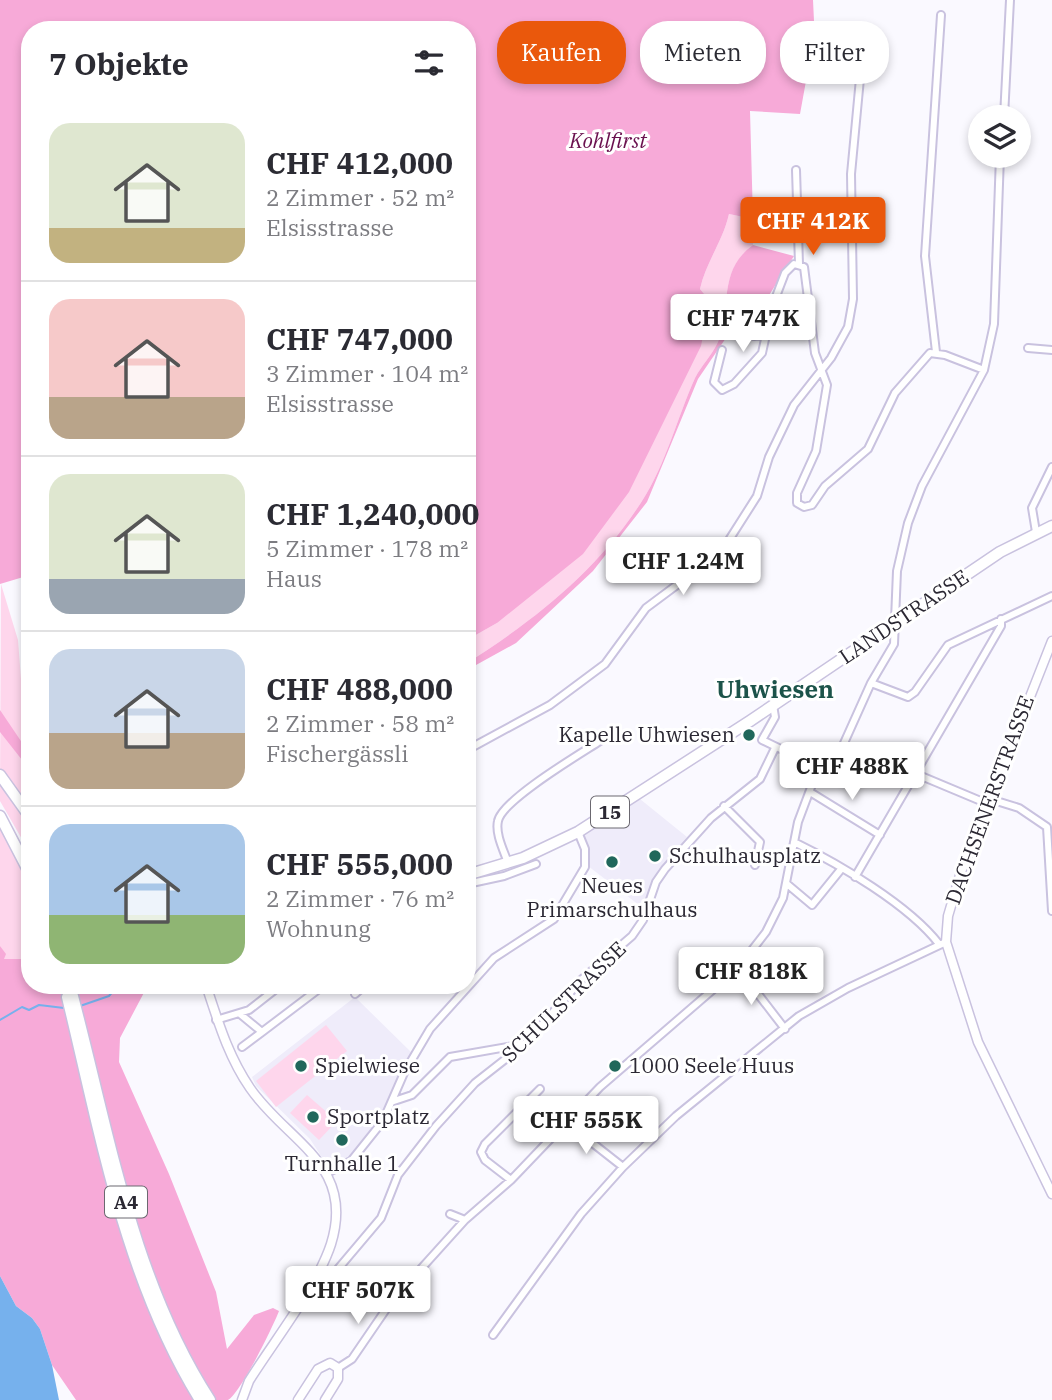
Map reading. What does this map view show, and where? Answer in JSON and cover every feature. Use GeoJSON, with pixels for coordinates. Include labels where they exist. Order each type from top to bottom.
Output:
{"type":"FeatureCollection","features":[{"type":"Feature","properties":{"kind":"main road","name":"LANDSTRASSE"},"geometry":{"type":"LineString","coordinates":[[476,872],[508,863],[578,832],[1000,552],[1052,526]]}},
{"type":"Feature","properties":{"kind":"main road"},"geometry":{"type":"LineString","coordinates":[[0,775],[21,804]]}},
{"type":"Feature","properties":{"kind":"main road"},"geometry":{"type":"LineString","coordinates":[[0,805],[21,844]]}},
{"type":"Feature","properties":{"kind":"main road"},"geometry":{"type":"LineString","coordinates":[[0,816],[21,857]]}},
{"type":"Feature","properties":{"kind":"main road","name":"A4"},"geometry":{"type":"LineString","coordinates":[[67,994],[146,1267],[178,1344],[210,1400]]}},
{"type":"Feature","properties":{"kind":"main road","name":"A4"},"geometry":{"type":"LineString","coordinates":[[73,994],[78,1030],[128,1237],[152,1305],[174,1354],[200,1400]]}},
{"type":"Feature","properties":{"kind":"main road"},"geometry":{"type":"LineString","coordinates":[[174,1354],[193,1400]]}},
{"type":"Feature","properties":{"kind":"street"},"geometry":{"type":"LineString","coordinates":[[1005,105],[1010,0]]}},
{"type":"Feature","properties":{"kind":"street"},"geometry":{"type":"LineString","coordinates":[[936,352],[925,257],[941,15]]}},
{"type":"Feature","properties":{"kind":"street"},"geometry":{"type":"LineString","coordinates":[[476,745],[550,705],[605,664],[646,608],[693,573],[708,551],[729,540],[757,496],[769,457],[794,405],[845,336],[853,299],[850,196],[860,84]]}},
{"type":"Feature","properties":{"kind":"street"},"geometry":{"type":"LineString","coordinates":[[338,1368],[352,1359],[391,1302],[465,1220],[511,1180],[600,1087],[738,968],[772,922],[786,884],[801,812],[816,774],[840,752],[871,683],[894,644],[897,571],[908,523],[922,486],[984,370],[994,324],[1000,168]]}},
{"type":"Feature","properties":{"kind":"street"},"geometry":{"type":"LineString","coordinates":[[796,170],[799,264],[806,272],[815,353],[827,381],[818,442],[796,497],[797,503],[804,507],[812,505],[825,486],[868,450],[895,393],[921,360],[936,352],[984,370]]}},
{"type":"Feature","properties":{"kind":"street"},"geometry":{"type":"LineString","coordinates":[[722,350],[714,382],[722,390],[734,384],[760,356],[785,273],[790,265],[799,264]]}},
{"type":"Feature","properties":{"kind":"street"},"geometry":{"type":"LineString","coordinates":[[746,329],[754,335],[765,335]]}},
{"type":"Feature","properties":{"kind":"street"},"geometry":{"type":"LineString","coordinates":[[1028,348],[1052,350]]}},
{"type":"Feature","properties":{"kind":"street"},"geometry":{"type":"LineString","coordinates":[[1036,532],[1032,508],[1052,467]]}},
{"type":"Feature","properties":{"kind":"street"},"geometry":{"type":"LineString","coordinates":[[871,683],[908,697],[915,692],[948,645],[1052,596]]}},
{"type":"Feature","properties":{"kind":"street"},"geometry":{"type":"LineString","coordinates":[[855,877],[1002,626],[1001,619]]}},
{"type":"Feature","properties":{"kind":"street","name":"DACHSENERSTRASSE"},"geometry":{"type":"LineString","coordinates":[[1052,640],[950,905],[942,943],[978,1042],[1052,1194]]}},
{"type":"Feature","properties":{"kind":"street"},"geometry":{"type":"LineString","coordinates":[[773,705],[775,717],[762,740],[789,753],[816,774]]}},
{"type":"Feature","properties":{"kind":"street"},"geometry":{"type":"LineString","coordinates":[[508,863],[497,828],[502,812],[558,768],[600,741]]}},
{"type":"Feature","properties":{"kind":"street","name":"SCHULSTRASSE"},"geometry":{"type":"LineString","coordinates":[[318,1272],[332,1276],[381,1218],[398,1175],[436,1126],[475,1083],[526,1043],[581,980],[632,936],[643,920],[656,882],[665,869],[724,806],[760,779],[775,748]]}},
{"type":"Feature","properties":{"kind":"street"},"geometry":{"type":"LineString","coordinates":[[840,752],[850,758],[878,758],[916,776],[1018,808],[1047,827],[1052,911]]}},
{"type":"Feature","properties":{"kind":"street"},"geometry":{"type":"LineString","coordinates":[[810,792],[880,835]]}},
{"type":"Feature","properties":{"kind":"street"},"geometry":{"type":"LineString","coordinates":[[724,806],[760,842],[755,865]]}},
{"type":"Feature","properties":{"kind":"street"},"geometry":{"type":"LineString","coordinates":[[476,978],[494,958],[554,919],[585,867],[585,849],[578,832]]}},
{"type":"Feature","properties":{"kind":"street"},"geometry":{"type":"LineString","coordinates":[[493,1335],[573,1225],[623,1167],[676,1116],[810,1009],[942,943],[929,930],[842,868],[794,842]]}},
{"type":"Feature","properties":{"kind":"street"},"geometry":{"type":"LineString","coordinates":[[476,882],[504,876],[536,864]]}},
{"type":"Feature","properties":{"kind":"street"},"geometry":{"type":"LineString","coordinates":[[786,884],[812,905],[842,868]]}},
{"type":"Feature","properties":{"kind":"street"},"geometry":{"type":"LineString","coordinates":[[738,968],[785,1029]]}},
{"type":"Feature","properties":{"kind":"street"},"geometry":{"type":"LineString","coordinates":[[209,994],[216,1020],[250,1089],[275,1118],[314,1153],[327,1173],[335,1208],[335,1226],[318,1272],[249,1381],[242,1400]]}},
{"type":"Feature","properties":{"kind":"street"},"geometry":{"type":"LineString","coordinates":[[216,1020],[240,1014],[268,994]]}},
{"type":"Feature","properties":{"kind":"street"},"geometry":{"type":"LineString","coordinates":[[242,1047],[312,994]]}},
{"type":"Feature","properties":{"kind":"street"},"geometry":{"type":"LineString","coordinates":[[327,1173],[353,1158],[383,1121],[404,1073],[430,1029],[462,994]]}},
{"type":"Feature","properties":{"kind":"street"},"geometry":{"type":"LineString","coordinates":[[240,1014],[262,1032]]}},
{"type":"Feature","properties":{"kind":"street"},"geometry":{"type":"LineString","coordinates":[[394,1101],[412,1095],[450,1058],[526,1043]]}},
{"type":"Feature","properties":{"kind":"street"},"geometry":{"type":"LineString","coordinates":[[511,1180],[485,1160],[481,1152],[485,1144],[540,1089]]}},
{"type":"Feature","properties":{"kind":"street"},"geometry":{"type":"LineString","coordinates":[[567,1123],[623,1167]]}},
{"type":"Feature","properties":{"kind":"street"},"geometry":{"type":"LineString","coordinates":[[450,1214],[465,1220]]}},
{"type":"Feature","properties":{"kind":"street"},"geometry":{"type":"LineString","coordinates":[[298,1400],[321,1366],[330,1363],[338,1368]]}},
{"type":"Feature","properties":{"kind":"street"},"geometry":{"type":"LineString","coordinates":[[325,1400],[339,1377],[338,1368]]}},
{"type":"Feature","properties":{"kind":"shaded area"},"geometry":{"type":"Polygon","coordinates":[[[729,214],[753,219],[753,245],[734,267],[718,342],[695,378],[665,456],[642,501],[606,549],[563,592],[517,629],[476,657],[476,635],[497,623],[710,301],[700,289],[729,214]]]}},
{"type":"Feature","properties":{"kind":"shaded area"},"geometry":{"type":"Polygon","coordinates":[[[1,584],[18,640],[21,679],[21,837],[0,801],[1,584]]]}},
{"type":"Feature","properties":{"kind":"shaded area"},"geometry":{"type":"Polygon","coordinates":[[[640,799],[687,837],[658,870],[643,908],[588,866],[584,834],[640,799]]]}},
{"type":"Feature","properties":{"kind":"shaded area"},"geometry":{"type":"Polygon","coordinates":[[[0,823],[21,868],[21,959],[4,959],[0,946],[0,823]]]}},
{"type":"Feature","properties":{"kind":"shaded area"},"geometry":{"type":"Polygon","coordinates":[[[355,997],[411,1052],[392,1101],[347,1160],[329,1168],[310,1139],[256,1086],[252,1077],[355,997]]]}},
{"type":"Feature","properties":{"kind":"shaded area","name":"Spielwiese"},"geometry":{"type":"Polygon","coordinates":[[[326,1025],[347,1051],[276,1107],[256,1081],[326,1025]]]}},
{"type":"Feature","properties":{"kind":"shaded area","name":"Sportplatz"},"geometry":{"type":"Polygon","coordinates":[[[307,1095],[337,1121],[319,1140],[290,1113],[307,1095]]]}},
{"type":"Feature","properties":{"kind":"green space","name":"Kohlfirst"},"geometry":{"type":"Polygon","coordinates":[[[0,0],[813,0],[814,21],[780,21],[780,84],[805,84],[800,114],[750,111],[753,219],[729,214],[700,289],[710,301],[701,346],[629,492],[583,554],[497,623],[476,635],[476,21],[21,21],[21,578],[0,584],[0,0]]]}},
{"type":"Feature","properties":{"kind":"green space"},"geometry":{"type":"Polygon","coordinates":[[[753,245],[794,256],[750,325],[730,332],[698,379],[647,502],[593,571],[516,643],[476,665],[476,657],[541,611],[585,571],[625,526],[642,501],[665,456],[695,378],[718,342],[730,278],[742,255],[753,245]]]}},
{"type":"Feature","properties":{"kind":"green space"},"geometry":{"type":"Polygon","coordinates":[[[0,710],[21,741],[21,759],[0,732],[0,710]]]}},
{"type":"Feature","properties":{"kind":"green space"},"geometry":{"type":"Polygon","coordinates":[[[0,946],[6,954],[4,959],[21,959],[21,994],[143,994],[120,1038],[119,1062],[169,1174],[216,1292],[227,1349],[254,1315],[273,1308],[279,1311],[248,1373],[228,1400],[76,1400],[52,1365],[40,1329],[32,1318],[16,1306],[0,1276],[0,946]]]}},
{"type":"Feature","properties":{"kind":"water"},"geometry":{"type":"Polygon","coordinates":[[[0,1276],[16,1306],[32,1318],[40,1329],[52,1365],[59,1400],[0,1400],[0,1276]]]}},
{"type":"Feature","properties":{"kind":"waterway"},"geometry":{"type":"LineString","coordinates":[[80,1006],[111,994]]}},
{"type":"Feature","properties":{"kind":"waterway"},"geometry":{"type":"LineString","coordinates":[[0,1020],[22,1007],[29,1010],[39,1005],[64,1008]]}},
{"type":"Feature","properties":{"kind":"place","name":"Kapelle Uhwiesen"},"geometry":{"type":"Point","coordinates":[749,735]}},
{"type":"Feature","properties":{"kind":"place","name":"Schulhausplatz"},"geometry":{"type":"Point","coordinates":[655,856]}},
{"type":"Feature","properties":{"kind":"place","name":"Neues Primarschulhaus"},"geometry":{"type":"Point","coordinates":[612,862]}},
{"type":"Feature","properties":{"kind":"place","name":"Spielwiese"},"geometry":{"type":"Point","coordinates":[301,1066]}},
{"type":"Feature","properties":{"kind":"place","name":"1000 Seele Huus"},"geometry":{"type":"Point","coordinates":[615,1066]}},
{"type":"Feature","properties":{"kind":"place","name":"Sportplatz"},"geometry":{"type":"Point","coordinates":[313,1117]}},
{"type":"Feature","properties":{"kind":"place","name":"Turnhalle 1"},"geometry":{"type":"Point","coordinates":[342,1140]}},
{"type":"Feature","properties":{"kind":"district","name":"Uhwiesen"},"geometry":{"type":"Point","coordinates":[775,690]}}]}
